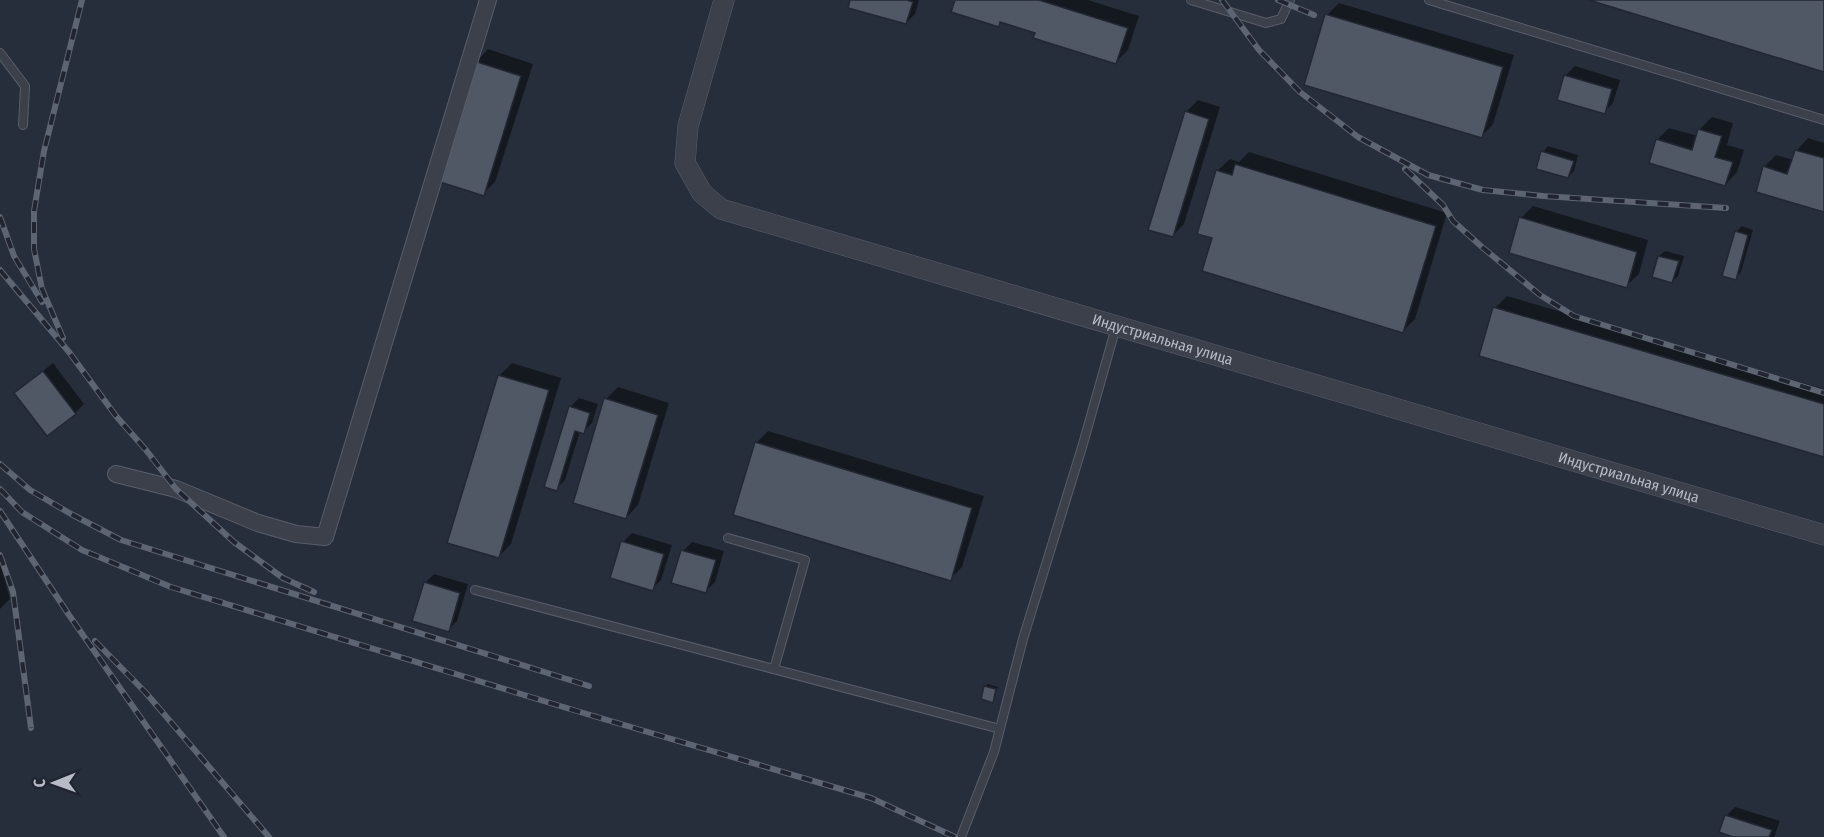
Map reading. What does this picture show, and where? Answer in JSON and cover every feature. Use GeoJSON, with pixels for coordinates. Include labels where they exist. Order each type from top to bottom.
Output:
{"type":"FeatureCollection","features":[{"type":"Feature","properties":{"kind":"street"},"geometry":{"type":"LineString","coordinates":[[116,474],[176,489],[258,523],[296,534],[325,537],[488,0]]}},
{"type":"Feature","properties":{"kind":"street","name":"Индустриальная улица"},"geometry":{"type":"LineString","coordinates":[[724,0],[688,126],[685,163],[702,193],[721,209],[1824,535]]}},
{"type":"Feature","properties":{"kind":"lane"},"geometry":{"type":"LineString","coordinates":[[1191,0],[1266,23],[1281,19],[1290,0]]}},
{"type":"Feature","properties":{"kind":"lane"},"geometry":{"type":"LineString","coordinates":[[1429,0],[1824,120]]}},
{"type":"Feature","properties":{"kind":"lane"},"geometry":{"type":"LineString","coordinates":[[0,53],[25,86],[23,125]]}},
{"type":"Feature","properties":{"kind":"lane"},"geometry":{"type":"LineString","coordinates":[[961,837],[994,752],[1023,639],[1117,326]]}},
{"type":"Feature","properties":{"kind":"lane"},"geometry":{"type":"LineString","coordinates":[[728,538],[805,560],[774,669]]}},
{"type":"Feature","properties":{"kind":"lane"},"geometry":{"type":"LineString","coordinates":[[475,590],[1000,729]]}},
{"type":"Feature","properties":{"kind":"building"},"geometry":{"type":"Polygon","coordinates":[[[850,0],[907,0],[913,2],[906,24],[848,8],[850,0]]]}},
{"type":"Feature","properties":{"kind":"building"},"geometry":{"type":"Polygon","coordinates":[[[955,0],[1039,0],[1128,28],[1116,64],[1033,38],[1035,33],[1000,22],[999,27],[951,12],[955,0]]]}},
{"type":"Feature","properties":{"kind":"building"},"geometry":{"type":"Polygon","coordinates":[[[1589,0],[1824,0],[1824,72],[1589,0]]]}},
{"type":"Feature","properties":{"kind":"building"},"geometry":{"type":"Polygon","coordinates":[[[1325,14],[1503,67],[1482,138],[1304,85],[1325,14]]]}},
{"type":"Feature","properties":{"kind":"building"},"geometry":{"type":"Polygon","coordinates":[[[474,61],[521,76],[484,196],[437,181],[474,61]]]}},
{"type":"Feature","properties":{"kind":"building"},"geometry":{"type":"Polygon","coordinates":[[[1564,75],[1612,89],[1605,114],[1557,100],[1564,75]]]}},
{"type":"Feature","properties":{"kind":"building"},"geometry":{"type":"Polygon","coordinates":[[[1185,111],[1209,119],[1173,237],[1148,230],[1185,111]]]}},
{"type":"Feature","properties":{"kind":"building"},"geometry":{"type":"Polygon","coordinates":[[[1698,129],[1722,136],[1715,157],[1733,162],[1725,186],[1649,163],[1656,139],[1692,150],[1698,129]]]}},
{"type":"Feature","properties":{"kind":"building"},"geometry":{"type":"Polygon","coordinates":[[[1795,150],[1824,158],[1824,212],[1756,192],[1763,166],[1787,174],[1795,150]]]}},
{"type":"Feature","properties":{"kind":"building"},"geometry":{"type":"Polygon","coordinates":[[[1541,151],[1574,161],[1568,178],[1536,169],[1541,151]]]}},
{"type":"Feature","properties":{"kind":"building"},"geometry":{"type":"Polygon","coordinates":[[[1235,164],[1436,226],[1403,333],[1202,271],[1212,238],[1197,234],[1216,170],[1232,175],[1235,164]]]}},
{"type":"Feature","properties":{"kind":"building"},"geometry":{"type":"Polygon","coordinates":[[[1519,217],[1637,252],[1627,288],[1509,253],[1519,217]]]}},
{"type":"Feature","properties":{"kind":"building"},"geometry":{"type":"Polygon","coordinates":[[[1735,231],[1748,235],[1736,280],[1722,276],[1735,231]]]}},
{"type":"Feature","properties":{"kind":"building"},"geometry":{"type":"Polygon","coordinates":[[[1658,256],[1679,261],[1672,283],[1652,277],[1658,256]]]}},
{"type":"Feature","properties":{"kind":"building"},"geometry":{"type":"Polygon","coordinates":[[[1493,307],[1824,404],[1824,457],[1479,356],[1493,307]]]}},
{"type":"Feature","properties":{"kind":"building"},"geometry":{"type":"Polygon","coordinates":[[[43,371],[76,414],[47,436],[14,393],[43,371]]]}},
{"type":"Feature","properties":{"kind":"building"},"geometry":{"type":"Polygon","coordinates":[[[498,375],[549,390],[499,558],[447,543],[498,375]]]}},
{"type":"Feature","properties":{"kind":"building"},"geometry":{"type":"Polygon","coordinates":[[[604,398],[658,415],[626,519],[573,503],[604,398]]]}},
{"type":"Feature","properties":{"kind":"building"},"geometry":{"type":"Polygon","coordinates":[[[569,406],[590,413],[584,434],[575,431],[557,491],[544,487],[569,406]]]}},
{"type":"Feature","properties":{"kind":"building"},"geometry":{"type":"Polygon","coordinates":[[[755,442],[972,508],[951,581],[733,515],[755,442]]]}},
{"type":"Feature","properties":{"kind":"building"},"geometry":{"type":"Polygon","coordinates":[[[621,541],[664,554],[653,591],[610,578],[621,541]]]}},
{"type":"Feature","properties":{"kind":"building"},"geometry":{"type":"Polygon","coordinates":[[[681,550],[716,560],[706,593],[671,583],[681,550]]]}},
{"type":"Feature","properties":{"kind":"building"},"geometry":{"type":"Polygon","coordinates":[[[424,582],[460,593],[449,632],[412,621],[424,582]]]}},
{"type":"Feature","properties":{"kind":"building"},"geometry":{"type":"Polygon","coordinates":[[[984,686],[996,689],[993,703],[981,699],[984,686]]]}},
{"type":"Feature","properties":{"kind":"building"},"geometry":{"type":"Polygon","coordinates":[[[1725,815],[1772,830],[1769,837],[1733,837],[1719,832],[1725,815]]]}},
{"type":"Feature","properties":{"kind":"railway"},"geometry":{"type":"LineString","coordinates":[[63,338],[42,289],[34,249],[34,211],[44,151],[82,0]]}},
{"type":"Feature","properties":{"kind":"railway"},"geometry":{"type":"LineString","coordinates":[[1222,0],[1259,50],[1300,92],[1358,137],[1428,175],[1483,190],[1726,208]]}},
{"type":"Feature","properties":{"kind":"railway"},"geometry":{"type":"LineString","coordinates":[[1278,0],[1314,15]]}},
{"type":"Feature","properties":{"kind":"railway"},"geometry":{"type":"LineString","coordinates":[[1405,169],[1443,205],[1453,221],[1482,247],[1540,295],[1574,316],[1824,393]]}},
{"type":"Feature","properties":{"kind":"railway"},"geometry":{"type":"LineString","coordinates":[[0,217],[14,256],[42,302]]}},
{"type":"Feature","properties":{"kind":"railway"},"geometry":{"type":"LineString","coordinates":[[0,270],[69,352],[116,416],[176,489],[234,542],[283,578],[314,592]]}},
{"type":"Feature","properties":{"kind":"railway"},"geometry":{"type":"LineString","coordinates":[[0,464],[30,490],[121,540],[589,686]]}},
{"type":"Feature","properties":{"kind":"railway"},"geometry":{"type":"LineString","coordinates":[[0,489],[22,512],[82,550],[171,587],[871,798],[955,837]]}},
{"type":"Feature","properties":{"kind":"railway"},"geometry":{"type":"LineString","coordinates":[[0,511],[69,615],[224,837]]}},
{"type":"Feature","properties":{"kind":"railway"},"geometry":{"type":"LineString","coordinates":[[0,555],[13,592],[31,728]]}},
{"type":"Feature","properties":{"kind":"railway"},"geometry":{"type":"LineString","coordinates":[[95,641],[146,693],[269,837]]}}]}
